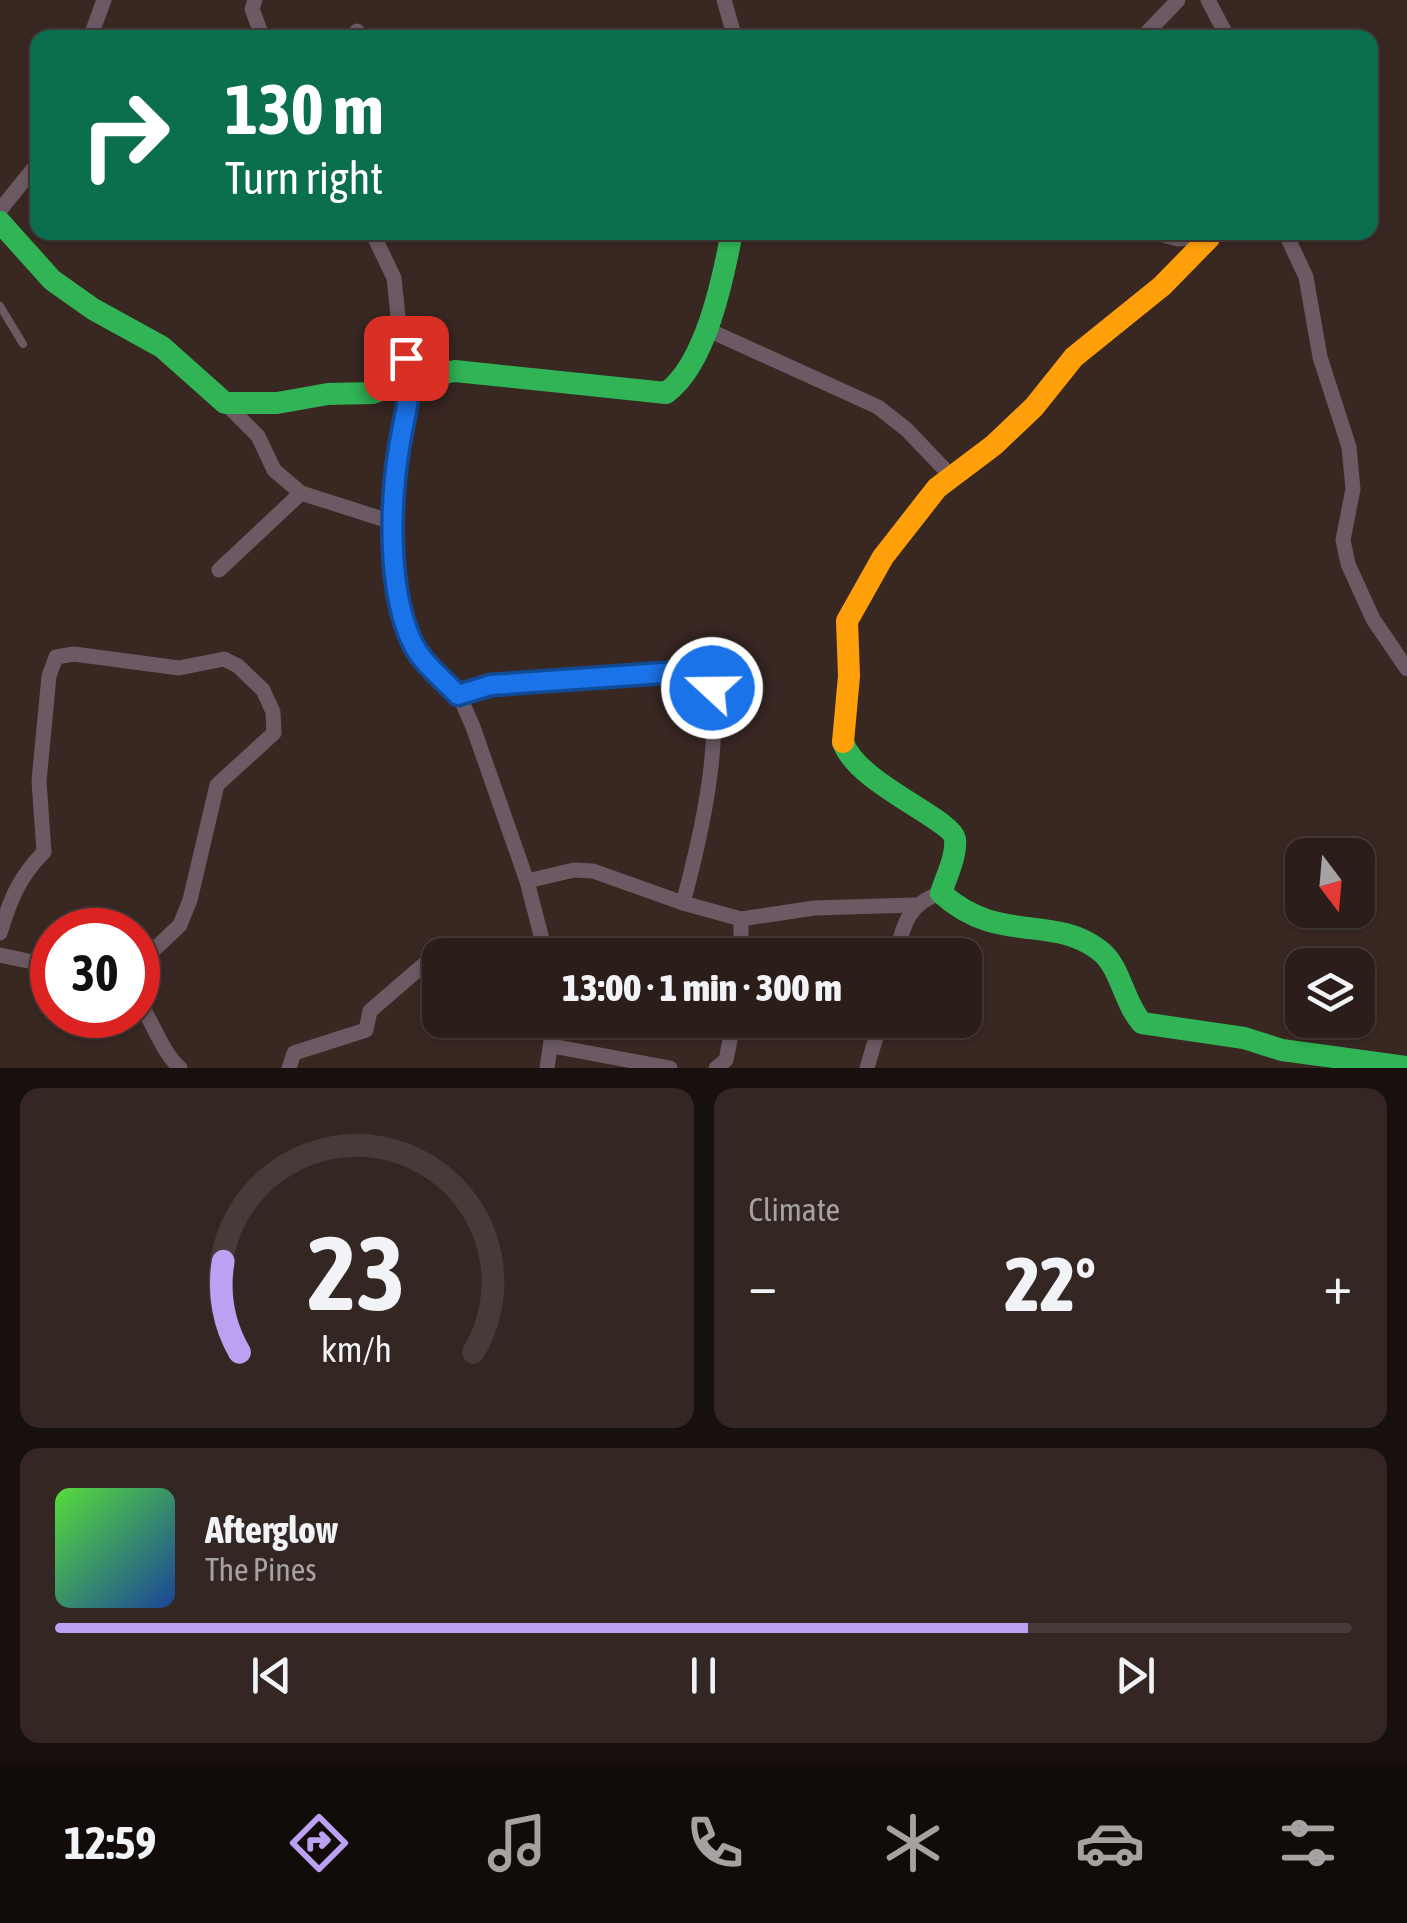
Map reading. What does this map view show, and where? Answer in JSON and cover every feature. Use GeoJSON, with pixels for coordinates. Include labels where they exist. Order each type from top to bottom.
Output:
{"type":"FeatureCollection","features":[{"type":"Feature","properties":{"kind":"street"},"geometry":{"type":"LineString","coordinates":[[93,30],[104,0]]}},
{"type":"Feature","properties":{"kind":"street"},"geometry":{"type":"LineString","coordinates":[[255,0],[252,10],[259,30]]}},
{"type":"Feature","properties":{"kind":"street"},"geometry":{"type":"LineString","coordinates":[[724,0],[733,30]]}},
{"type":"Feature","properties":{"kind":"street"},"geometry":{"type":"LineString","coordinates":[[1150,30],[1178,0]]}},
{"type":"Feature","properties":{"kind":"street"},"geometry":{"type":"LineString","coordinates":[[1208,0],[1224,30]]}},
{"type":"Feature","properties":{"kind":"street"},"geometry":{"type":"LineString","coordinates":[[0,210],[30,174]]}},
{"type":"Feature","properties":{"kind":"street"},"geometry":{"type":"LineString","coordinates":[[0,222],[52,280],[93,310],[162,347],[225,403],[258,436],[274,470],[301,493],[392,522]]}},
{"type":"Feature","properties":{"kind":"street"},"geometry":{"type":"LineString","coordinates":[[376,240],[394,278],[400,336],[412,379],[394,474],[392,522],[405,622],[422,658],[458,695],[527,881],[542,938]]}},
{"type":"Feature","properties":{"kind":"street"},"geometry":{"type":"LineString","coordinates":[[225,403],[277,403],[328,394],[372,393],[412,379],[455,372],[675,390],[685,376],[704,328],[728,262],[731,240]]}},
{"type":"Feature","properties":{"kind":"street"},"geometry":{"type":"LineString","coordinates":[[527,881],[574,870],[593,871],[683,903],[740,918],[814,908],[914,905],[941,893],[952,860],[955,840],[951,829],[896,797],[864,771],[846,749],[841,734],[849,676],[846,621],[883,558],[937,488],[994,445],[1034,407],[1074,357],[1214,240]]}},
{"type":"Feature","properties":{"kind":"street"},"geometry":{"type":"LineString","coordinates":[[1289,240],[1306,276],[1320,356],[1349,447],[1354,490],[1343,540],[1348,564],[1373,619],[1407,669]]}},
{"type":"Feature","properties":{"kind":"street"},"geometry":{"type":"LineString","coordinates":[[704,328],[878,407],[906,429],[952,477]]}},
{"type":"Feature","properties":{"kind":"street"},"geometry":{"type":"LineString","coordinates":[[219,570],[301,493]]}},
{"type":"Feature","properties":{"kind":"street"},"geometry":{"type":"LineString","coordinates":[[0,933],[16,885],[44,852],[39,782],[48,676],[56,656],[74,654],[179,668],[224,660],[238,666],[263,690],[274,712],[274,733],[217,785],[190,900],[180,925],[160,944]]}},
{"type":"Feature","properties":{"kind":"street"},"geometry":{"type":"LineString","coordinates":[[458,695],[508,684],[692,671],[708,676],[712,714],[709,779],[683,903]]}},
{"type":"Feature","properties":{"kind":"street"},"geometry":{"type":"LineString","coordinates":[[941,893],[969,917],[1012,930],[1084,941],[1100,950],[1112,962],[1120,992],[1142,1023],[1244,1038],[1282,1050],[1407,1067]]}},
{"type":"Feature","properties":{"kind":"street"},"geometry":{"type":"LineString","coordinates":[[900,938],[914,905]]}},
{"type":"Feature","properties":{"kind":"street"},"geometry":{"type":"LineString","coordinates":[[740,918],[741,938]]}},
{"type":"Feature","properties":{"kind":"street"},"geometry":{"type":"LineString","coordinates":[[0,956],[30,962]]}},
{"type":"Feature","properties":{"kind":"street"},"geometry":{"type":"LineString","coordinates":[[290,1068],[294,1053],[366,1030],[370,1012],[422,966]]}},
{"type":"Feature","properties":{"kind":"street"},"geometry":{"type":"LineString","coordinates":[[160,1036],[163,1062],[180,1068]]}},
{"type":"Feature","properties":{"kind":"street"},"geometry":{"type":"LineString","coordinates":[[546,1068],[553,1038]]}},
{"type":"Feature","properties":{"kind":"street"},"geometry":{"type":"LineString","coordinates":[[716,1068],[726,1060],[730,1038]]}},
{"type":"Feature","properties":{"kind":"street"},"geometry":{"type":"LineString","coordinates":[[867,1068],[875,1038]]}},
{"type":"Feature","properties":{"kind":"street"},"geometry":{"type":"LineString","coordinates":[[552,1046],[670,1068]]}},
{"type":"Feature","properties":{"kind":"lane"},"geometry":{"type":"LineString","coordinates":[[0,306],[23,344]]}},
{"type":"Feature","properties":{"kind":"traffic: fast"},"geometry":{"type":"LineString","coordinates":[[0,222],[52,280],[93,309],[162,347],[225,403],[277,403],[328,394],[372,393],[412,379],[455,371],[666,393],[680,380],[702,342],[718,296],[730,240]]}},
{"type":"Feature","properties":{"kind":"traffic: fast"},"geometry":{"type":"LineString","coordinates":[[843,742],[866,772],[950,831],[955,839],[954,852],[941,893],[983,919],[1062,933],[1099,950],[1112,965],[1142,1023],[1244,1038],[1282,1050],[1407,1067]]}},
{"type":"Feature","properties":{"kind":"traffic: slow"},"geometry":{"type":"LineString","coordinates":[[843,742],[849,676],[847,621],[883,557],[937,488],[994,445],[1034,407],[1074,357],[1162,286],[1207,240]]}},
{"type":"Feature","properties":{"kind":"route"},"geometry":{"type":"LineString","coordinates":[[406,358],[412,379],[394,474],[391,538],[405,622],[422,658],[458,695],[491,685],[692,671],[708,676],[712,688]]}}]}
